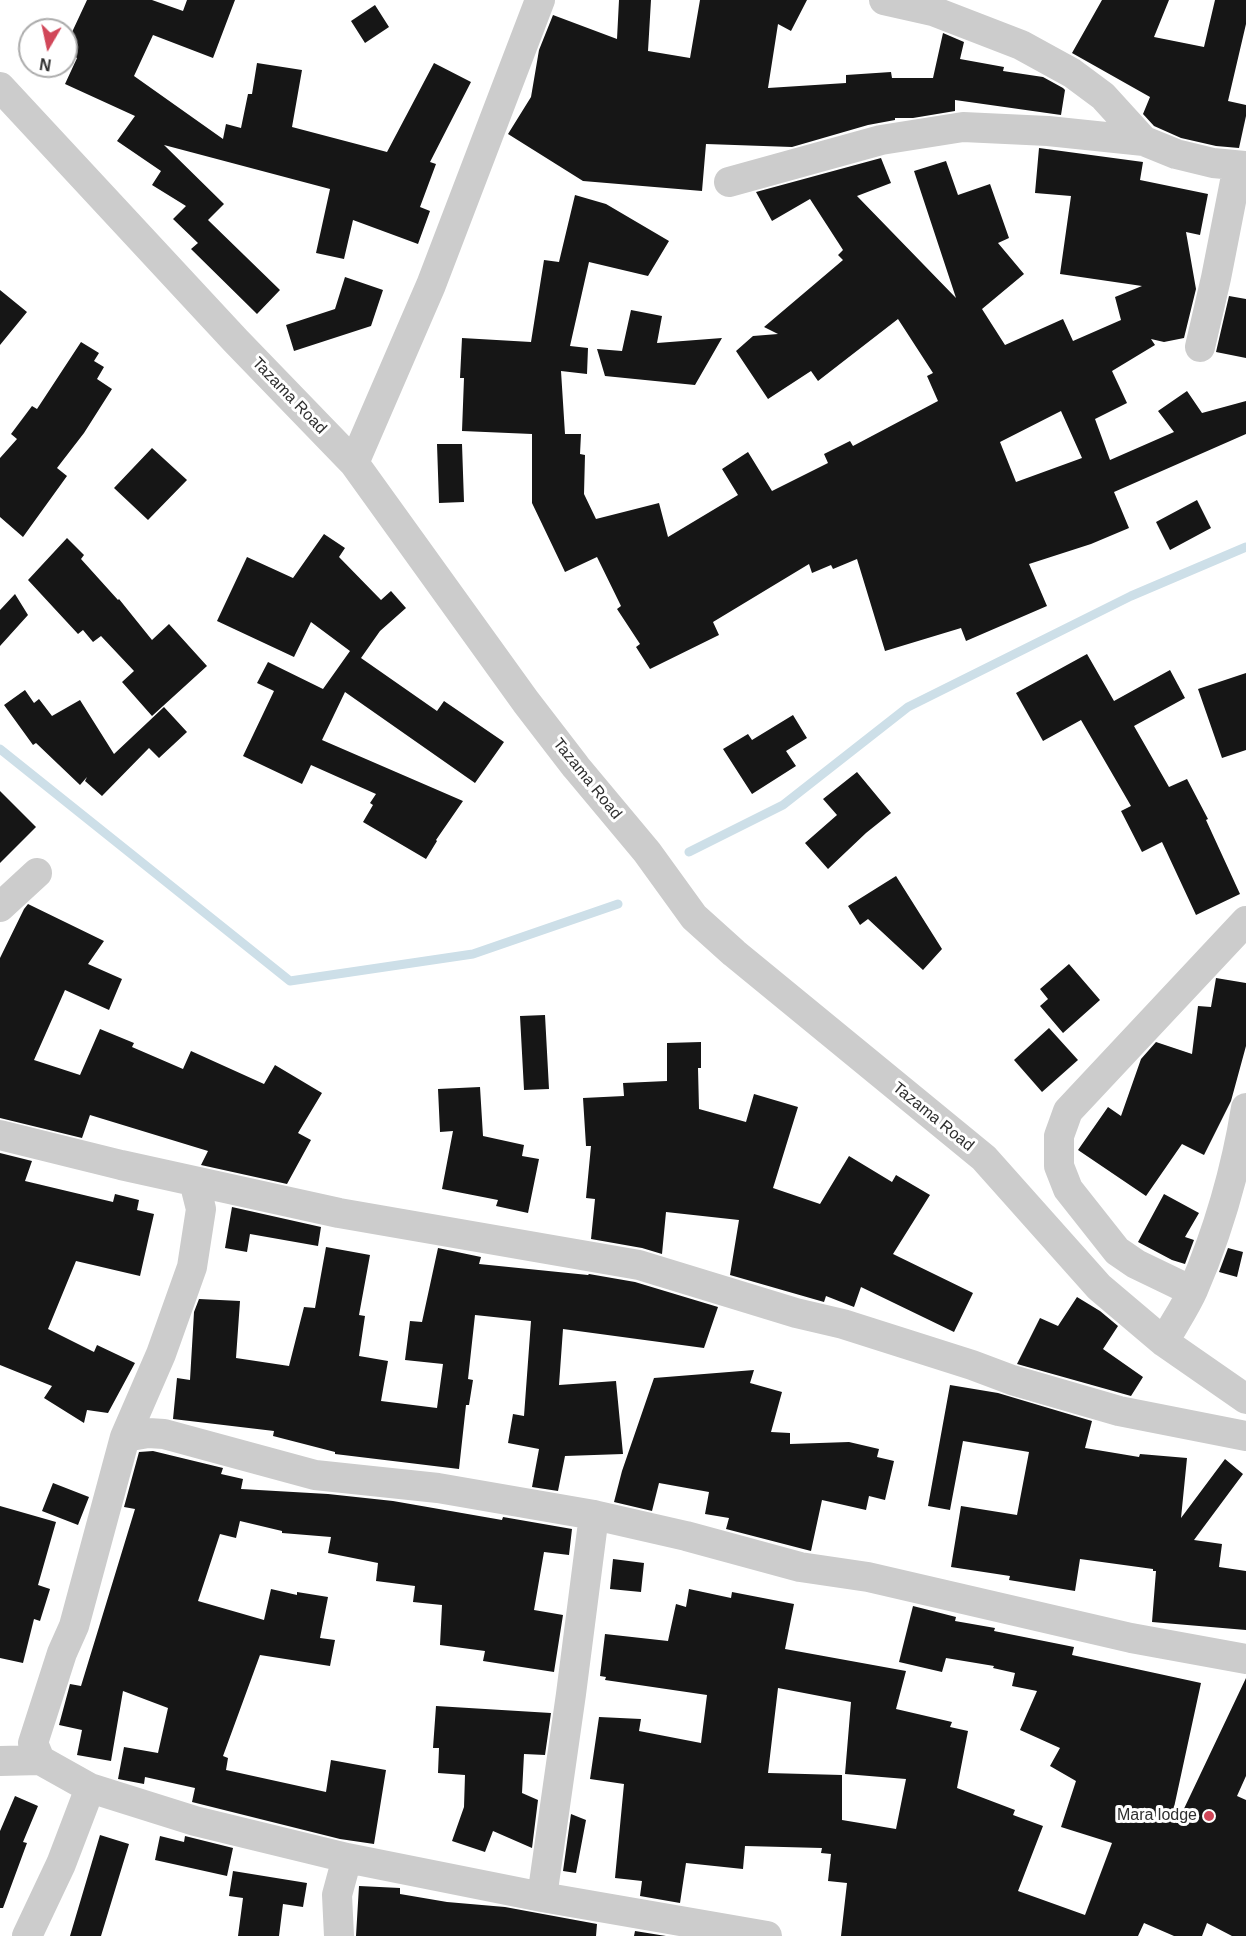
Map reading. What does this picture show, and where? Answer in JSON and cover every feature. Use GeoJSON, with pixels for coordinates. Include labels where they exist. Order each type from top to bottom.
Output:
{"type":"FeatureCollection","features":[{"type":"Feature","properties":{"kind":"street"},"geometry":{"type":"LineString","coordinates":[[354,463],[430,285],[540,0]]}},
{"type":"Feature","properties":{"kind":"street"},"geometry":{"type":"LineString","coordinates":[[884,0],[933,11],[1021,45],[1072,73],[1103,96],[1144,141]]}},
{"type":"Feature","properties":{"kind":"street","name":"Tazama Road"},"geometry":{"type":"LineString","coordinates":[[0,87],[236,341],[354,463],[526,702],[576,767],[647,852],[694,917],[734,953],[984,1158],[1099,1287],[1164,1342],[1246,1399]]}},
{"type":"Feature","properties":{"kind":"street"},"geometry":{"type":"LineString","coordinates":[[729,182],[881,140],[963,127],[1036,130],[1144,141],[1176,154],[1242,166],[1200,347]]}},
{"type":"Feature","properties":{"kind":"street"},"geometry":{"type":"LineString","coordinates":[[0,907],[37,873]]}},
{"type":"Feature","properties":{"kind":"street"},"geometry":{"type":"LineString","coordinates":[[1192,1291],[1136,1264],[1117,1251],[1068,1189],[1059,1166],[1059,1136],[1068,1111],[1246,921]]}},
{"type":"Feature","properties":{"kind":"street"},"geometry":{"type":"LineString","coordinates":[[1164,1342],[1192,1291],[1216,1229],[1240,1143],[1246,1108]]}},
{"type":"Feature","properties":{"kind":"street"},"geometry":{"type":"LineString","coordinates":[[0,1136],[339,1213],[639,1265],[796,1313],[843,1324],[953,1358],[1012,1380],[1119,1412],[1246,1436]]}},
{"type":"Feature","properties":{"kind":"street"},"geometry":{"type":"LineString","coordinates":[[40,1760],[33,1743],[62,1653],[74,1626],[125,1437],[161,1354],[192,1267],[201,1209],[194,1181]]}},
{"type":"Feature","properties":{"kind":"street"},"geometry":{"type":"LineString","coordinates":[[125,1437],[148,1433],[164,1434],[315,1474],[438,1488],[594,1515],[686,1536],[800,1567],[868,1577],[1131,1638],[1246,1659]]}},
{"type":"Feature","properties":{"kind":"street"},"geometry":{"type":"LineString","coordinates":[[542,1897],[594,1515]]}},
{"type":"Feature","properties":{"kind":"street"},"geometry":{"type":"LineString","coordinates":[[0,1761],[40,1760],[90,1788],[195,1821],[346,1858],[542,1897],[767,1936]]}},
{"type":"Feature","properties":{"kind":"street"},"geometry":{"type":"LineString","coordinates":[[27,1936],[61,1864],[90,1788]]}},
{"type":"Feature","properties":{"kind":"street"},"geometry":{"type":"LineString","coordinates":[[339,1936],[337,1895],[346,1858]]}},
{"type":"Feature","properties":{"kind":"building"},"geometry":{"type":"Polygon","coordinates":[[[87,0],[152,0],[183,11],[187,0],[235,0],[213,58],[153,35],[134,76],[223,139],[226,124],[241,128],[248,94],[252,94],[257,63],[302,70],[292,127],[387,152],[434,63],[471,82],[430,162],[436,164],[420,207],[430,211],[418,244],[353,220],[344,259],[316,253],[330,189],[164,145],[224,204],[208,220],[280,290],[257,314],[191,249],[198,243],[173,219],[186,206],[152,185],[161,171],[117,141],[135,116],[65,84],[68,78],[78,78],[78,19],[87,0]]]}},
{"type":"Feature","properties":{"kind":"building"},"geometry":{"type":"Polygon","coordinates":[[[619,0],[651,0],[648,51],[690,58],[700,0],[807,0],[791,31],[778,24],[768,88],[846,83],[846,75],[891,72],[892,78],[933,78],[943,33],[964,42],[960,59],[1004,67],[1003,71],[1043,77],[1063,88],[1065,90],[1061,115],[955,100],[955,111],[913,118],[895,118],[895,120],[868,125],[792,147],[706,144],[702,191],[583,181],[508,134],[531,97],[539,50],[553,15],[617,39],[619,0]]]}},
{"type":"Feature","properties":{"kind":"building"},"geometry":{"type":"Polygon","coordinates":[[[1102,0],[1169,0],[1154,37],[1204,47],[1215,0],[1246,0],[1246,24],[1228,101],[1246,105],[1239,148],[1216,146],[1181,138],[1154,126],[1143,114],[1150,97],[1072,53],[1102,0]]]}},
{"type":"Feature","properties":{"kind":"building"},"geometry":{"type":"Polygon","coordinates":[[[375,5],[389,27],[365,43],[351,21],[375,5]]]}},
{"type":"Feature","properties":{"kind":"building"},"geometry":{"type":"Polygon","coordinates":[[[1039,148],[1143,162],[1140,180],[1208,194],[1200,235],[1186,232],[1196,289],[1184,338],[1164,342],[1151,339],[1155,345],[1112,371],[1127,403],[1095,419],[1110,460],[1174,432],[1158,411],[1187,391],[1202,413],[1246,401],[1246,434],[1114,492],[1129,528],[1091,544],[1029,564],[1047,606],[966,641],[961,628],[885,651],[857,559],[833,569],[831,565],[812,573],[809,564],[713,622],[719,635],[650,669],[636,647],[640,644],[617,609],[621,606],[597,557],[565,572],[532,503],[532,434],[462,431],[464,378],[460,378],[462,338],[531,342],[544,260],[559,262],[575,195],[606,204],[669,241],[648,276],[589,262],[570,346],[588,348],[587,374],[561,371],[565,434],[581,434],[580,454],[585,455],[584,494],[596,519],[659,503],[668,537],[738,495],[722,469],[748,452],[772,491],[828,463],[824,454],[850,441],[853,446],[938,401],[927,376],[933,373],[898,319],[818,381],[811,371],[768,399],[736,351],[753,336],[778,334],[764,327],[843,260],[838,255],[843,250],[810,199],[772,221],[756,192],[881,158],[891,183],[857,196],[956,298],[914,171],[946,161],[958,195],[990,184],[1009,238],[998,243],[1024,274],[982,309],[1005,345],[1063,319],[1073,341],[1121,320],[1115,297],[1142,286],[1060,274],[1071,196],[1035,193],[1039,148]],[[1061,411],[1000,442],[1016,482],[1082,458],[1061,411]]]}},
{"type":"Feature","properties":{"kind":"building"},"geometry":{"type":"Polygon","coordinates":[[[345,277],[383,290],[371,326],[294,351],[286,325],[335,309],[345,277]]]}},
{"type":"Feature","properties":{"kind":"building"},"geometry":{"type":"Polygon","coordinates":[[[0,290],[27,312],[0,345],[0,290]]]}},
{"type":"Feature","properties":{"kind":"building"},"geometry":{"type":"Polygon","coordinates":[[[1229,296],[1246,299],[1246,358],[1216,352],[1229,296]]]}},
{"type":"Feature","properties":{"kind":"building"},"geometry":{"type":"Polygon","coordinates":[[[631,310],[662,316],[657,343],[722,338],[695,385],[605,376],[597,349],[622,351],[631,310]]]}},
{"type":"Feature","properties":{"kind":"building"},"geometry":{"type":"Polygon","coordinates":[[[81,342],[99,353],[94,361],[104,367],[97,379],[112,389],[84,433],[57,468],[67,476],[23,537],[0,517],[0,458],[17,439],[11,434],[32,406],[37,409],[81,342]]]}},
{"type":"Feature","properties":{"kind":"building"},"geometry":{"type":"Polygon","coordinates":[[[437,444],[462,444],[464,502],[439,503],[437,444]]]}},
{"type":"Feature","properties":{"kind":"building"},"geometry":{"type":"Polygon","coordinates":[[[152,448],[187,480],[148,520],[114,488],[152,448]]]}},
{"type":"Feature","properties":{"kind":"building"},"geometry":{"type":"Polygon","coordinates":[[[1197,500],[1211,528],[1170,550],[1156,522],[1197,500]]]}},
{"type":"Feature","properties":{"kind":"building"},"geometry":{"type":"Polygon","coordinates":[[[324,534],[345,548],[339,557],[381,600],[391,591],[406,608],[380,631],[361,658],[437,711],[444,701],[504,742],[475,783],[345,692],[322,740],[463,801],[426,859],[363,822],[373,805],[370,803],[376,794],[311,765],[302,784],[243,756],[274,691],[257,683],[268,662],[323,689],[350,651],[311,622],[294,657],[217,621],[247,557],[293,578],[324,534]]]}},
{"type":"Feature","properties":{"kind":"building"},"geometry":{"type":"Polygon","coordinates":[[[67,538],[84,555],[81,559],[119,599],[152,640],[169,624],[207,666],[152,716],[122,682],[134,671],[101,636],[93,642],[83,630],[78,634],[28,580],[67,538]]]}},
{"type":"Feature","properties":{"kind":"building"},"geometry":{"type":"Polygon","coordinates":[[[15,594],[28,615],[0,646],[0,610],[15,594]]]}},
{"type":"Feature","properties":{"kind":"building"},"geometry":{"type":"Polygon","coordinates":[[[1087,654],[1114,701],[1170,670],[1185,698],[1134,726],[1169,787],[1187,779],[1208,819],[1206,820],[1240,894],[1196,915],[1162,842],[1142,852],[1121,811],[1131,806],[1081,720],[1043,741],[1016,693],[1087,654]]]}},
{"type":"Feature","properties":{"kind":"building"},"geometry":{"type":"Polygon","coordinates":[[[1246,673],[1246,750],[1222,758],[1198,689],[1246,673]]]}},
{"type":"Feature","properties":{"kind":"building"},"geometry":{"type":"Polygon","coordinates":[[[25,690],[34,703],[39,699],[52,716],[80,700],[114,754],[164,707],[187,732],[159,758],[149,748],[102,796],[85,781],[87,777],[80,785],[36,743],[33,745],[4,705],[25,690]]]}},
{"type":"Feature","properties":{"kind":"building"},"geometry":{"type":"Polygon","coordinates":[[[793,715],[807,738],[786,751],[796,766],[752,794],[723,749],[748,734],[752,740],[793,715]]]}},
{"type":"Feature","properties":{"kind":"building"},"geometry":{"type":"Polygon","coordinates":[[[857,772],[891,813],[828,869],[805,843],[837,815],[823,799],[857,772]]]}},
{"type":"Feature","properties":{"kind":"building"},"geometry":{"type":"Polygon","coordinates":[[[0,791],[36,827],[0,863],[0,791]]]}},
{"type":"Feature","properties":{"kind":"building"},"geometry":{"type":"Polygon","coordinates":[[[896,876],[942,949],[923,970],[868,919],[860,925],[848,906],[896,876]]]}},
{"type":"Feature","properties":{"kind":"building"},"geometry":{"type":"Polygon","coordinates":[[[28,904],[104,941],[88,964],[122,979],[109,1010],[65,990],[34,1060],[80,1075],[100,1029],[134,1043],[132,1047],[183,1069],[191,1051],[264,1084],[275,1065],[322,1093],[298,1133],[311,1140],[287,1184],[201,1165],[208,1151],[90,1115],[82,1138],[0,1118],[0,958],[28,904]]]}},
{"type":"Feature","properties":{"kind":"building"},"geometry":{"type":"Polygon","coordinates":[[[1069,964],[1100,1000],[1063,1033],[1040,1006],[1048,999],[1040,989],[1069,964]]]}},
{"type":"Feature","properties":{"kind":"building"},"geometry":{"type":"Polygon","coordinates":[[[1216,978],[1246,983],[1246,1046],[1231,1101],[1204,1155],[1182,1144],[1146,1196],[1078,1150],[1108,1107],[1121,1116],[1141,1059],[1156,1042],[1192,1054],[1198,1006],[1211,1007],[1216,978]]]}},
{"type":"Feature","properties":{"kind":"building"},"geometry":{"type":"Polygon","coordinates":[[[545,1015],[549,1089],[524,1090],[520,1016],[545,1015]]]}},
{"type":"Feature","properties":{"kind":"building"},"geometry":{"type":"Polygon","coordinates":[[[1049,1028],[1078,1060],[1042,1092],[1014,1060],[1049,1028]]]}},
{"type":"Feature","properties":{"kind":"building"},"geometry":{"type":"Polygon","coordinates":[[[701,1042],[701,1068],[698,1068],[699,1109],[746,1122],[754,1094],[798,1107],[773,1188],[820,1204],[849,1156],[892,1182],[896,1175],[930,1195],[893,1254],[973,1293],[954,1332],[861,1287],[854,1307],[826,1296],[824,1302],[730,1275],[739,1220],[666,1212],[662,1254],[591,1239],[595,1199],[586,1198],[591,1146],[586,1146],[583,1098],[624,1096],[623,1083],[667,1081],[667,1043],[701,1042]]]}},
{"type":"Feature","properties":{"kind":"building"},"geometry":{"type":"Polygon","coordinates":[[[480,1087],[483,1136],[524,1145],[522,1156],[539,1159],[528,1213],[496,1206],[498,1200],[442,1189],[453,1131],[440,1132],[438,1089],[480,1087]]]}},
{"type":"Feature","properties":{"kind":"building"},"geometry":{"type":"Polygon","coordinates":[[[0,1153],[32,1161],[25,1181],[113,1202],[115,1194],[139,1200],[137,1210],[154,1214],[140,1276],[76,1261],[48,1329],[94,1352],[97,1345],[135,1363],[108,1413],[87,1410],[84,1423],[44,1398],[52,1386],[0,1365],[0,1153]]]}},
{"type":"Feature","properties":{"kind":"building"},"geometry":{"type":"Polygon","coordinates":[[[1164,1194],[1199,1213],[1185,1237],[1194,1240],[1185,1264],[1172,1260],[1138,1242],[1164,1194]]]}},
{"type":"Feature","properties":{"kind":"building"},"geometry":{"type":"Polygon","coordinates":[[[232,1207],[321,1227],[318,1246],[250,1234],[247,1252],[225,1248],[232,1207]]]}},
{"type":"Feature","properties":{"kind":"building"},"geometry":{"type":"Polygon","coordinates":[[[326,1247],[370,1255],[359,1315],[365,1316],[359,1356],[388,1361],[381,1401],[437,1408],[443,1364],[405,1360],[410,1321],[422,1322],[438,1248],[481,1257],[479,1264],[589,1274],[635,1282],[718,1307],[704,1348],[563,1329],[559,1385],[616,1381],[623,1454],[565,1456],[558,1491],[532,1487],[539,1449],[508,1443],[513,1414],[524,1416],[531,1321],[475,1315],[468,1379],[473,1380],[469,1405],[466,1405],[459,1469],[335,1454],[335,1452],[273,1436],[274,1431],[173,1419],[177,1378],[190,1380],[194,1312],[199,1299],[240,1301],[236,1358],[289,1366],[304,1307],[315,1308],[326,1247]]]}},
{"type":"Feature","properties":{"kind":"building"},"geometry":{"type":"Polygon","coordinates":[[[1228,1248],[1243,1252],[1237,1277],[1219,1272],[1228,1248]]]}},
{"type":"Feature","properties":{"kind":"building"},"geometry":{"type":"Polygon","coordinates":[[[1077,1297],[1100,1311],[1118,1326],[1103,1349],[1143,1377],[1131,1396],[1017,1364],[1040,1318],[1058,1326],[1077,1297]]]}},
{"type":"Feature","properties":{"kind":"building"},"geometry":{"type":"Polygon","coordinates":[[[754,1370],[750,1383],[782,1392],[771,1432],[790,1433],[790,1444],[849,1442],[879,1449],[877,1457],[894,1461],[885,1500],[869,1496],[866,1510],[822,1500],[811,1551],[726,1529],[729,1518],[705,1514],[709,1492],[659,1483],[652,1511],[614,1502],[622,1471],[654,1378],[754,1370]]]}},
{"type":"Feature","properties":{"kind":"building"},"geometry":{"type":"Polygon","coordinates":[[[950,1385],[998,1393],[1092,1421],[1085,1448],[1139,1457],[1140,1454],[1187,1458],[1181,1518],[1225,1459],[1243,1474],[1194,1540],[1222,1544],[1219,1567],[1246,1571],[1246,1630],[1152,1622],[1156,1571],[1153,1569],[1080,1559],[1075,1591],[1009,1580],[1010,1576],[951,1567],[961,1506],[1017,1515],[1029,1452],[963,1441],[950,1510],[928,1506],[950,1385]]]}},
{"type":"Feature","properties":{"kind":"building"},"geometry":{"type":"Polygon","coordinates":[[[153,1451],[223,1468],[221,1474],[243,1479],[241,1489],[328,1494],[393,1501],[502,1520],[503,1517],[572,1529],[569,1555],[544,1552],[534,1610],[563,1615],[554,1672],[483,1661],[485,1651],[440,1645],[442,1605],[413,1602],[415,1586],[376,1581],[378,1563],[328,1553],[331,1537],[282,1533],[282,1531],[240,1521],[236,1538],[220,1534],[198,1601],[264,1620],[271,1589],[297,1595],[297,1592],[328,1597],[320,1638],[335,1640],[330,1666],[260,1655],[223,1756],[228,1758],[226,1770],[326,1792],[331,1760],[386,1770],[374,1844],[340,1839],[192,1802],[195,1788],[145,1777],[144,1784],[118,1779],[124,1747],[158,1753],[168,1708],[123,1691],[111,1761],[77,1755],[82,1730],[59,1725],[70,1684],[81,1686],[135,1509],[124,1507],[139,1452],[153,1451]]]}},
{"type":"Feature","properties":{"kind":"building"},"geometry":{"type":"Polygon","coordinates":[[[53,1483],[89,1497],[78,1525],[42,1511],[53,1483]]]}},
{"type":"Feature","properties":{"kind":"building"},"geometry":{"type":"Polygon","coordinates":[[[0,1506],[56,1522],[38,1585],[50,1589],[40,1621],[34,1619],[23,1663],[0,1658],[0,1506]]]}},
{"type":"Feature","properties":{"kind":"building"},"geometry":{"type":"Polygon","coordinates":[[[613,1559],[644,1563],[641,1592],[610,1589],[613,1559]]]}},
{"type":"Feature","properties":{"kind":"building"},"geometry":{"type":"Polygon","coordinates":[[[689,1589],[731,1598],[732,1592],[794,1604],[785,1649],[906,1671],[896,1709],[952,1722],[950,1727],[968,1731],[957,1788],[1015,1810],[1013,1815],[1043,1826],[1018,1891],[1085,1915],[1112,1843],[1061,1827],[1076,1781],[1050,1766],[1060,1748],[1020,1730],[1037,1691],[1012,1686],[1015,1673],[993,1668],[994,1666],[946,1658],[942,1672],[899,1662],[913,1606],[956,1617],[955,1621],[995,1628],[994,1631],[1074,1647],[1072,1655],[1201,1683],[1173,1812],[1181,1815],[1246,1678],[1246,1776],[1237,1796],[1246,1800],[1246,1936],[1232,1936],[1207,1923],[1202,1936],[1174,1936],[1144,1923],[1138,1936],[841,1936],[847,1883],[828,1881],[831,1854],[821,1853],[822,1848],[745,1846],[743,1869],[686,1863],[680,1903],[640,1896],[642,1881],[615,1878],[624,1784],[590,1779],[599,1717],[641,1719],[639,1731],[701,1743],[707,1695],[605,1680],[606,1677],[600,1676],[605,1634],[668,1641],[676,1604],[686,1607],[689,1589]],[[778,1688],[768,1773],[842,1775],[842,1820],[896,1829],[906,1779],[845,1774],[851,1702],[778,1688]]]}},
{"type":"Feature","properties":{"kind":"building"},"geometry":{"type":"Polygon","coordinates":[[[436,1706],[551,1713],[545,1755],[524,1754],[522,1793],[538,1800],[532,1848],[493,1831],[485,1852],[452,1841],[464,1807],[465,1775],[438,1773],[439,1748],[433,1748],[436,1706]]]}},
{"type":"Feature","properties":{"kind":"building"},"geometry":{"type":"Polygon","coordinates":[[[15,1796],[38,1806],[23,1842],[27,1843],[3,1908],[0,1908],[0,1831],[15,1796]]]}},
{"type":"Feature","properties":{"kind":"building"},"geometry":{"type":"Polygon","coordinates":[[[571,1814],[586,1820],[576,1873],[563,1871],[571,1814]]]}},
{"type":"Feature","properties":{"kind":"building"},"geometry":{"type":"Polygon","coordinates":[[[100,1835],[129,1844],[101,1936],[70,1936],[100,1835]]]}},
{"type":"Feature","properties":{"kind":"building"},"geometry":{"type":"Polygon","coordinates":[[[160,1836],[184,1842],[185,1836],[233,1848],[227,1876],[155,1860],[160,1836]]]}},
{"type":"Feature","properties":{"kind":"building"},"geometry":{"type":"Polygon","coordinates":[[[233,1871],[307,1883],[303,1907],[283,1904],[279,1936],[238,1936],[243,1898],[229,1896],[233,1871]]]}},
{"type":"Feature","properties":{"kind":"building"},"geometry":{"type":"Polygon","coordinates":[[[359,1886],[400,1888],[400,1894],[447,1902],[505,1907],[597,1924],[596,1936],[356,1936],[359,1886]]]}},
{"type":"Feature","properties":{"kind":"building"},"geometry":{"type":"Polygon","coordinates":[[[635,1931],[666,1936],[634,1936],[635,1931]]]}},
{"type":"Feature","properties":{"kind":"waterway"},"geometry":{"type":"LineString","coordinates":[[689,852],[783,805],[908,707],[1131,596],[1246,547]]}},
{"type":"Feature","properties":{"kind":"waterway"},"geometry":{"type":"LineString","coordinates":[[0,749],[290,981],[473,954],[618,904]]}},
{"type":"Feature","properties":{"kind":"place","name":"Mara lodge"},"geometry":{"type":"Point","coordinates":[1209,1816]}}]}
